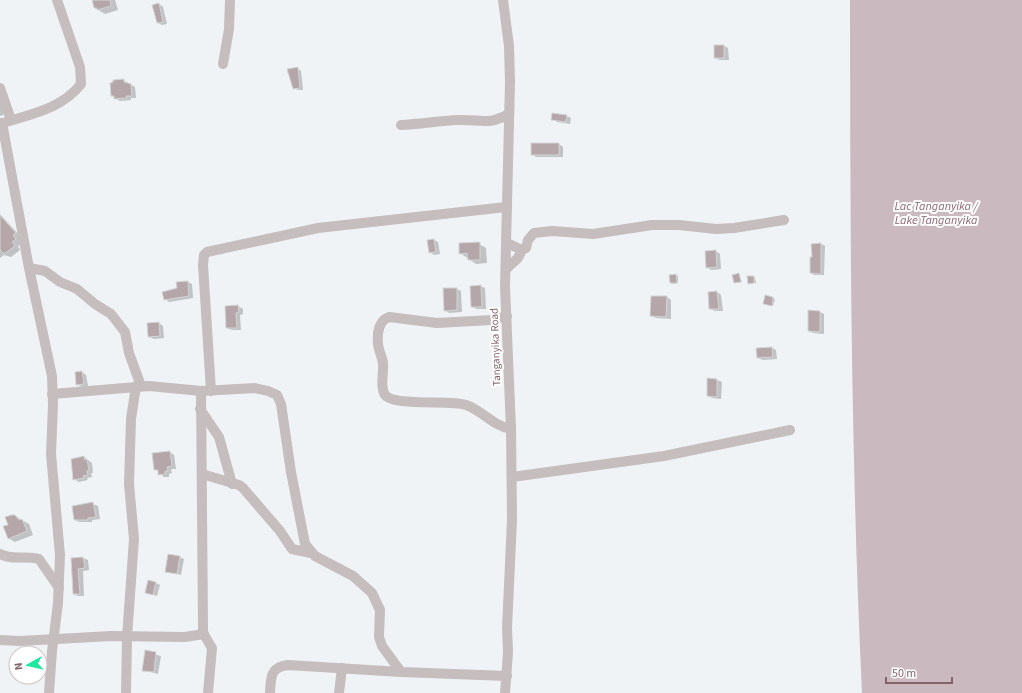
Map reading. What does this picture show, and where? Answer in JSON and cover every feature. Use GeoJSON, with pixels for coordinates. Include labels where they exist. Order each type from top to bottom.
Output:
{"type":"FeatureCollection","features":[{"type":"Feature","properties":{"kind":"street"},"geometry":{"type":"LineString","coordinates":[[4,122],[56,106],[76,92],[81,84],[80,67],[57,0]]}},
{"type":"Feature","properties":{"kind":"street"},"geometry":{"type":"LineString","coordinates":[[223,64],[229,29],[230,0]]}},
{"type":"Feature","properties":{"kind":"street","name":"Tanganyika Road"},"geometry":{"type":"LineString","coordinates":[[503,0],[509,46],[506,269],[512,477],[507,676],[505,693]]}},
{"type":"Feature","properties":{"kind":"street"},"geometry":{"type":"LineString","coordinates":[[0,88],[4,122],[29,268],[49,359],[52,394],[51,454],[60,546],[59,588],[49,693]]}},
{"type":"Feature","properties":{"kind":"street"},"geometry":{"type":"LineString","coordinates":[[401,125],[465,120],[487,122],[498,120],[509,114]]}},
{"type":"Feature","properties":{"kind":"street"},"geometry":{"type":"LineString","coordinates":[[208,693],[212,648],[210,642],[204,634],[200,409],[211,369],[203,265],[204,255],[207,252],[318,228],[506,207]]}},
{"type":"Feature","properties":{"kind":"street"},"geometry":{"type":"LineString","coordinates":[[506,269],[518,258],[522,250],[526,248],[528,240],[534,232],[542,231],[593,234],[625,228],[659,225],[734,228],[784,220]]}},
{"type":"Feature","properties":{"kind":"street"},"geometry":{"type":"LineString","coordinates":[[507,243],[522,250]]}},
{"type":"Feature","properties":{"kind":"street"},"geometry":{"type":"LineString","coordinates":[[29,268],[45,271],[60,282],[77,289],[94,304],[111,314],[125,332],[138,386],[131,419],[129,484],[134,546],[127,637],[126,693]]}},
{"type":"Feature","properties":{"kind":"street"},"geometry":{"type":"LineString","coordinates":[[507,316],[492,320],[437,323],[389,317],[384,318],[381,322],[378,344],[382,359],[383,392],[388,398],[401,401],[466,405],[499,426],[511,429]]}},
{"type":"Feature","properties":{"kind":"street"},"geometry":{"type":"LineString","coordinates":[[52,394],[138,386],[206,391],[255,388],[268,391],[279,397],[298,514],[305,544],[310,553]]}},
{"type":"Feature","properties":{"kind":"street"},"geometry":{"type":"LineString","coordinates":[[200,409],[218,437],[232,484]]}},
{"type":"Feature","properties":{"kind":"street"},"geometry":{"type":"LineString","coordinates":[[512,477],[664,456],[790,430]]}},
{"type":"Feature","properties":{"kind":"street"},"geometry":{"type":"LineString","coordinates":[[202,474],[239,485],[248,493],[259,509],[280,531],[292,549],[310,553],[356,579],[372,592],[380,610],[379,632],[382,646],[401,672]]}},
{"type":"Feature","properties":{"kind":"street"},"geometry":{"type":"LineString","coordinates":[[0,554],[12,559],[39,559],[59,588]]}},
{"type":"Feature","properties":{"kind":"street"},"geometry":{"type":"LineString","coordinates":[[0,640],[53,640],[91,637],[185,637],[204,634]]}},
{"type":"Feature","properties":{"kind":"street"},"geometry":{"type":"LineString","coordinates":[[270,693],[273,674],[278,666],[307,665],[401,672],[507,676]]}},
{"type":"Feature","properties":{"kind":"street"},"geometry":{"type":"LineString","coordinates":[[339,693],[342,668]]}},
{"type":"Feature","properties":{"kind":"water","name":"Lac Tanganyika / Lake Tanganyika"},"geometry":{"type":"Polygon","coordinates":[[[850,0],[1022,0],[1022,693],[862,693],[853,433],[850,0]]]}},
{"type":"Feature","properties":{"kind":"building"},"geometry":{"type":"Polygon","coordinates":[[[92,0],[110,0],[111,6],[97,10],[97,8],[94,8],[92,0]]]}},
{"type":"Feature","properties":{"kind":"building"},"geometry":{"type":"Polygon","coordinates":[[[159,3],[163,22],[157,23],[152,5],[159,3]]]}},
{"type":"Feature","properties":{"kind":"building"},"geometry":{"type":"Polygon","coordinates":[[[714,45],[724,45],[724,58],[714,58],[714,45]]]}},
{"type":"Feature","properties":{"kind":"building"},"geometry":{"type":"Polygon","coordinates":[[[298,67],[300,88],[293,89],[287,69],[298,67]]]}},
{"type":"Feature","properties":{"kind":"building"},"geometry":{"type":"Polygon","coordinates":[[[124,79],[124,82],[131,84],[132,96],[114,99],[114,96],[111,96],[110,83],[113,82],[113,80],[124,79]]]}},
{"type":"Feature","properties":{"kind":"building"},"geometry":{"type":"Polygon","coordinates":[[[552,113],[567,115],[566,122],[551,120],[552,113]]]}},
{"type":"Feature","properties":{"kind":"building"},"geometry":{"type":"Polygon","coordinates":[[[531,143],[559,143],[559,155],[531,155],[531,143]]]}},
{"type":"Feature","properties":{"kind":"building"},"geometry":{"type":"Polygon","coordinates":[[[0,215],[16,233],[13,235],[16,239],[12,242],[15,246],[4,254],[0,250],[0,215]]]}},
{"type":"Feature","properties":{"kind":"building"},"geometry":{"type":"Polygon","coordinates":[[[434,239],[436,252],[429,253],[427,240],[434,239]]]}},
{"type":"Feature","properties":{"kind":"building"},"geometry":{"type":"Polygon","coordinates":[[[480,242],[480,260],[468,260],[467,253],[459,254],[459,243],[480,242]]]}},
{"type":"Feature","properties":{"kind":"building"},"geometry":{"type":"Polygon","coordinates":[[[821,243],[821,274],[810,273],[810,257],[812,257],[811,244],[821,243]]]}},
{"type":"Feature","properties":{"kind":"building"},"geometry":{"type":"Polygon","coordinates":[[[716,250],[717,267],[706,268],[705,251],[716,250]]]}},
{"type":"Feature","properties":{"kind":"building"},"geometry":{"type":"Polygon","coordinates":[[[739,273],[741,282],[734,283],[732,275],[739,273]]]}},
{"type":"Feature","properties":{"kind":"building"},"geometry":{"type":"Polygon","coordinates":[[[676,274],[677,283],[670,283],[669,275],[676,274]]]}},
{"type":"Feature","properties":{"kind":"building"},"geometry":{"type":"Polygon","coordinates":[[[747,276],[754,276],[754,283],[748,284],[747,276]]]}},
{"type":"Feature","properties":{"kind":"building"},"geometry":{"type":"Polygon","coordinates":[[[188,281],[189,296],[164,300],[162,292],[177,288],[176,282],[188,281]]]}},
{"type":"Feature","properties":{"kind":"building"},"geometry":{"type":"Polygon","coordinates":[[[481,285],[482,307],[471,307],[470,286],[481,285]]]}},
{"type":"Feature","properties":{"kind":"building"},"geometry":{"type":"Polygon","coordinates":[[[443,288],[457,288],[457,310],[444,311],[443,288]]]}},
{"type":"Feature","properties":{"kind":"building"},"geometry":{"type":"Polygon","coordinates":[[[717,291],[719,309],[709,309],[708,292],[717,291]]]}},
{"type":"Feature","properties":{"kind":"building"},"geometry":{"type":"Polygon","coordinates":[[[765,295],[773,297],[772,306],[763,304],[765,295]]]}},
{"type":"Feature","properties":{"kind":"building"},"geometry":{"type":"Polygon","coordinates":[[[651,296],[667,296],[666,317],[650,316],[651,296]]]}},
{"type":"Feature","properties":{"kind":"building"},"geometry":{"type":"Polygon","coordinates":[[[238,305],[239,312],[236,313],[237,328],[226,328],[225,306],[238,305]]]}},
{"type":"Feature","properties":{"kind":"building"},"geometry":{"type":"Polygon","coordinates":[[[808,310],[820,311],[820,332],[808,331],[808,310]]]}},
{"type":"Feature","properties":{"kind":"building"},"geometry":{"type":"Polygon","coordinates":[[[159,322],[160,336],[148,337],[147,323],[159,322]]]}},
{"type":"Feature","properties":{"kind":"building"},"geometry":{"type":"Polygon","coordinates":[[[772,347],[773,357],[757,358],[756,348],[772,347]]]}},
{"type":"Feature","properties":{"kind":"building"},"geometry":{"type":"Polygon","coordinates":[[[82,371],[84,384],[76,385],[75,372],[82,371]]]}},
{"type":"Feature","properties":{"kind":"building"},"geometry":{"type":"Polygon","coordinates":[[[707,378],[717,379],[717,397],[707,396],[707,378]]]}},
{"type":"Feature","properties":{"kind":"building"},"geometry":{"type":"Polygon","coordinates":[[[170,451],[172,466],[167,467],[168,471],[165,471],[165,474],[158,475],[158,470],[154,470],[152,453],[170,451]]]}},
{"type":"Feature","properties":{"kind":"building"},"geometry":{"type":"Polygon","coordinates":[[[84,456],[85,460],[87,459],[89,470],[87,471],[88,475],[83,476],[84,478],[73,480],[71,459],[84,456]]]}},
{"type":"Feature","properties":{"kind":"building"},"geometry":{"type":"Polygon","coordinates":[[[93,502],[96,517],[88,518],[88,520],[74,520],[72,506],[93,502]]]}},
{"type":"Feature","properties":{"kind":"building"},"geometry":{"type":"Polygon","coordinates":[[[15,515],[19,520],[22,519],[27,531],[8,539],[3,526],[8,525],[5,517],[15,515]]]}},
{"type":"Feature","properties":{"kind":"building"},"geometry":{"type":"Polygon","coordinates":[[[168,554],[180,556],[177,574],[165,572],[168,554]]]}},
{"type":"Feature","properties":{"kind":"building"},"geometry":{"type":"Polygon","coordinates":[[[83,557],[85,568],[78,569],[80,594],[73,594],[71,558],[83,557]]]}},
{"type":"Feature","properties":{"kind":"building"},"geometry":{"type":"Polygon","coordinates":[[[148,580],[156,582],[153,595],[145,593],[148,580]]]}},
{"type":"Feature","properties":{"kind":"building"},"geometry":{"type":"Polygon","coordinates":[[[145,650],[156,652],[154,672],[142,671],[145,650]]]}}]}
